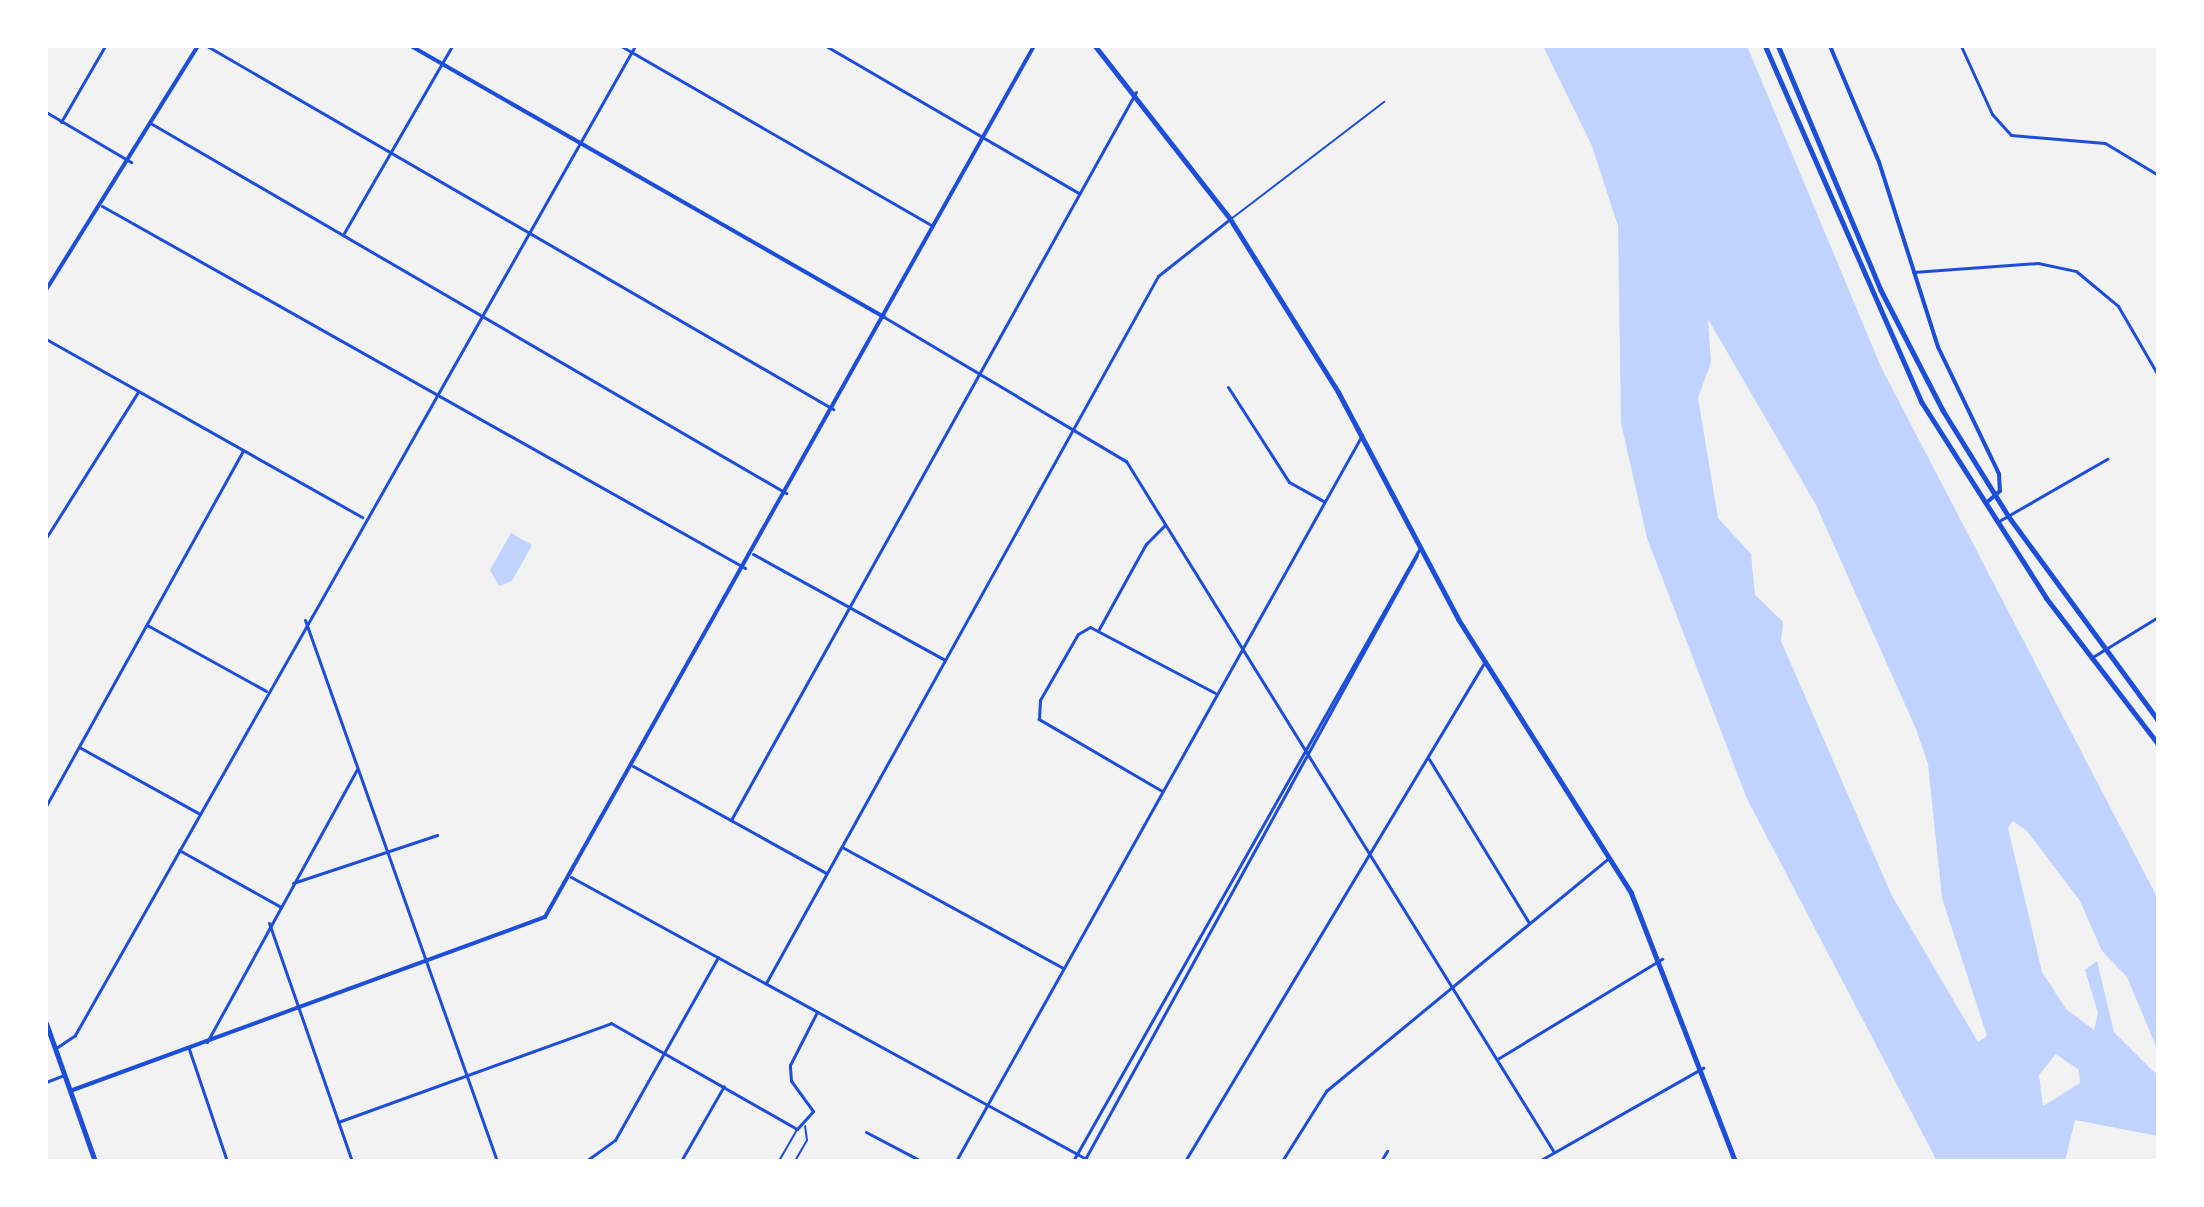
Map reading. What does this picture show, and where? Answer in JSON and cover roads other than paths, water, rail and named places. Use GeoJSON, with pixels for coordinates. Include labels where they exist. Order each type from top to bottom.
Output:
{"type":"FeatureCollection","features":[{"type":"Feature","properties":{"kind":"main road"},"geometry":{"type":"LineString","coordinates":[[1095,46],[1136,92],[1230,219],[1362,435],[1484,663],[1609,858],[1662,959],[1735,1161]]}},
{"type":"Feature","properties":{"kind":"main road"},"geometry":{"type":"LineString","coordinates":[[1765,46],[1881,322],[1996,523],[2091,658],[2158,744]]}},
{"type":"Feature","properties":{"kind":"main road"},"geometry":{"type":"LineString","coordinates":[[1778,46],[1890,310],[1995,497],[2103,649],[2158,720]]}},
{"type":"Feature","properties":{"kind":"main road"},"geometry":{"type":"LineString","coordinates":[[46,1023],[95,1161]]}},
{"type":"Feature","properties":{"kind":"street"},"geometry":{"type":"LineString","coordinates":[[61,122],[105,46]]}},
{"type":"Feature","properties":{"kind":"street"},"geometry":{"type":"LineString","coordinates":[[46,290],[131,162],[198,46]]}},
{"type":"Feature","properties":{"kind":"street"},"geometry":{"type":"LineString","coordinates":[[207,46],[833,409]]}},
{"type":"Feature","properties":{"kind":"street"},"geometry":{"type":"LineString","coordinates":[[411,46],[1123,456],[1374,856],[1554,1152]]}},
{"type":"Feature","properties":{"kind":"street"},"geometry":{"type":"LineString","coordinates":[[343,234],[452,46]]}},
{"type":"Feature","properties":{"kind":"street"},"geometry":{"type":"LineString","coordinates":[[621,46],[934,227]]}},
{"type":"Feature","properties":{"kind":"street"},"geometry":{"type":"LineString","coordinates":[[55,1048],[75,1035],[362,517],[635,46]]}},
{"type":"Feature","properties":{"kind":"street"},"geometry":{"type":"LineString","coordinates":[[826,46],[1080,193]]}},
{"type":"Feature","properties":{"kind":"street"},"geometry":{"type":"LineString","coordinates":[[1830,46],[1879,162],[1938,347],[1999,474],[1995,497],[1984,504]]}},
{"type":"Feature","properties":{"kind":"street"},"geometry":{"type":"LineString","coordinates":[[1961,46],[1992,114],[2011,135],[2113,145],[2158,175]]}},
{"type":"Feature","properties":{"kind":"street"},"geometry":{"type":"LineString","coordinates":[[70,1091],[539,923],[571,877],[753,554],[1032,47]]}},
{"type":"Feature","properties":{"kind":"street"},"geometry":{"type":"LineString","coordinates":[[731,820],[1136,92]]}},
{"type":"Feature","properties":{"kind":"street"},"geometry":{"type":"LineString","coordinates":[[46,112],[131,162]]}},
{"type":"Feature","properties":{"kind":"street"},"geometry":{"type":"LineString","coordinates":[[152,124],[786,493]]}},
{"type":"Feature","properties":{"kind":"street"},"geometry":{"type":"LineString","coordinates":[[102,206],[745,568]]}},
{"type":"Feature","properties":{"kind":"street"},"geometry":{"type":"LineString","coordinates":[[766,983],[1165,266],[1230,219]]}},
{"type":"Feature","properties":{"kind":"street"},"geometry":{"type":"LineString","coordinates":[[1913,272],[2038,263],[2076,271],[2118,306],[2158,375]]}},
{"type":"Feature","properties":{"kind":"street"},"geometry":{"type":"LineString","coordinates":[[46,339],[362,517]]}},
{"type":"Feature","properties":{"kind":"street"},"geometry":{"type":"LineString","coordinates":[[1228,387],[1289,482],[1323,501]]}},
{"type":"Feature","properties":{"kind":"street"},"geometry":{"type":"LineString","coordinates":[[46,538],[138,392]]}},
{"type":"Feature","properties":{"kind":"street"},"geometry":{"type":"LineString","coordinates":[[956,1161],[1362,435]]}},
{"type":"Feature","properties":{"kind":"street"},"geometry":{"type":"LineString","coordinates":[[46,806],[243,451]]}},
{"type":"Feature","properties":{"kind":"street"},"geometry":{"type":"LineString","coordinates":[[1996,523],[2107,459]]}},
{"type":"Feature","properties":{"kind":"street"},"geometry":{"type":"LineString","coordinates":[[1099,629],[1146,544],[1167,524]]}},
{"type":"Feature","properties":{"kind":"street"},"geometry":{"type":"LineString","coordinates":[[1073,1161],[1360,645],[1420,548]]}},
{"type":"Feature","properties":{"kind":"street"},"geometry":{"type":"LineString","coordinates":[[571,877],[1086,1160],[1368,649],[1420,548]]}},
{"type":"Feature","properties":{"kind":"street"},"geometry":{"type":"LineString","coordinates":[[753,554],[946,661]]}},
{"type":"Feature","properties":{"kind":"street"},"geometry":{"type":"LineString","coordinates":[[2091,658],[2158,617]]}},
{"type":"Feature","properties":{"kind":"street"},"geometry":{"type":"LineString","coordinates":[[305,620],[497,1161]]}},
{"type":"Feature","properties":{"kind":"street"},"geometry":{"type":"LineString","coordinates":[[147,625],[266,691]]}},
{"type":"Feature","properties":{"kind":"street"},"geometry":{"type":"LineString","coordinates":[[1162,791],[1039,719],[1040,700],[1078,634],[1099,629],[1215,693]]}},
{"type":"Feature","properties":{"kind":"street"},"geometry":{"type":"LineString","coordinates":[[1360,645],[1368,649]]}},
{"type":"Feature","properties":{"kind":"street"},"geometry":{"type":"LineString","coordinates":[[1185,1161],[1374,856],[1484,663]]}},
{"type":"Feature","properties":{"kind":"street"},"geometry":{"type":"LineString","coordinates":[[79,747],[199,814]]}},
{"type":"Feature","properties":{"kind":"street"},"geometry":{"type":"LineString","coordinates":[[1429,759],[1529,923]]}},
{"type":"Feature","properties":{"kind":"street"},"geometry":{"type":"LineString","coordinates":[[633,766],[827,874]]}},
{"type":"Feature","properties":{"kind":"street"},"geometry":{"type":"LineString","coordinates":[[207,1042],[269,922],[357,769]]}},
{"type":"Feature","properties":{"kind":"street"},"geometry":{"type":"LineString","coordinates":[[292,883],[437,835]]}},
{"type":"Feature","properties":{"kind":"street"},"geometry":{"type":"LineString","coordinates":[[842,847],[1063,968]]}},
{"type":"Feature","properties":{"kind":"street"},"geometry":{"type":"LineString","coordinates":[[179,850],[279,906]]}},
{"type":"Feature","properties":{"kind":"street"},"geometry":{"type":"LineString","coordinates":[[1282,1161],[1326,1091],[1609,858]]}},
{"type":"Feature","properties":{"kind":"street"},"geometry":{"type":"LineString","coordinates":[[269,922],[352,1161]]}},
{"type":"Feature","properties":{"kind":"street"},"geometry":{"type":"LineString","coordinates":[[1189,953],[1197,958]]}},
{"type":"Feature","properties":{"kind":"street"},"geometry":{"type":"LineString","coordinates":[[586,1161],[603,1154],[718,957]]}},
{"type":"Feature","properties":{"kind":"street"},"geometry":{"type":"LineString","coordinates":[[1499,1058],[1662,959]]}},
{"type":"Feature","properties":{"kind":"street"},"geometry":{"type":"LineString","coordinates":[[338,1122],[611,1023],[797,1129],[807,1125],[811,1105],[789,1074],[817,1012]]}},
{"type":"Feature","properties":{"kind":"street"},"geometry":{"type":"LineString","coordinates":[[189,1049],[227,1161]]}},
{"type":"Feature","properties":{"kind":"street"},"geometry":{"type":"LineString","coordinates":[[1135,1050],[1143,1054]]}},
{"type":"Feature","properties":{"kind":"street"},"geometry":{"type":"LineString","coordinates":[[1539,1161],[1703,1068]]}},
{"type":"Feature","properties":{"kind":"street"},"geometry":{"type":"LineString","coordinates":[[46,1082],[64,1075]]}},
{"type":"Feature","properties":{"kind":"street"},"geometry":{"type":"LineString","coordinates":[[681,1161],[724,1086]]}},
{"type":"Feature","properties":{"kind":"street"},"geometry":{"type":"LineString","coordinates":[[866,1132],[921,1161]]}},
{"type":"Feature","properties":{"kind":"street"},"geometry":{"type":"LineString","coordinates":[[1381,1161],[1387,1151]]}},
{"type":"Feature","properties":{"kind":"street"},"geometry":{"type":"LineString","coordinates":[[603,1154],[605,1161]]}},
{"type":"Feature","properties":{"kind":"lane"},"geometry":{"type":"LineString","coordinates":[[1230,219],[1384,102]]}},
{"type":"Feature","properties":{"kind":"lane"},"geometry":{"type":"LineString","coordinates":[[795,1161],[807,1140],[807,1125]]}},
{"type":"Feature","properties":{"kind":"lane"},"geometry":{"type":"LineString","coordinates":[[779,1161],[797,1129]]}},
{"type":"Feature","properties":{"kind":"water"},"geometry":{"type":"Polygon","coordinates":[[[1543,46],[1747,46],[1881,367],[2158,899],[2158,1051],[2127,977],[2102,951],[2080,901],[2027,831],[2013,821],[2008,828],[2042,972],[2066,1009],[2094,1030],[2098,1013],[2085,970],[2097,961],[2114,1032],[2158,1076],[2158,1136],[2075,1120],[2065,1161],[1937,1161],[1747,799],[1647,538],[1621,423],[1618,226],[1592,146],[1543,46]],[[1708,319],[1711,362],[1698,398],[1718,518],[1751,554],[1755,595],[1783,622],[1781,641],[1892,896],[1978,1042],[1987,1036],[1942,898],[1928,764],[1916,729],[1816,505],[1708,319]],[[2056,1054],[2039,1075],[2043,1106],[2080,1083],[2079,1070],[2056,1054]]]}},
{"type":"Feature","properties":{"kind":"water"},"geometry":{"type":"Polygon","coordinates":[[[511,533],[532,545],[512,581],[499,586],[490,570],[511,533]]]}}]}
